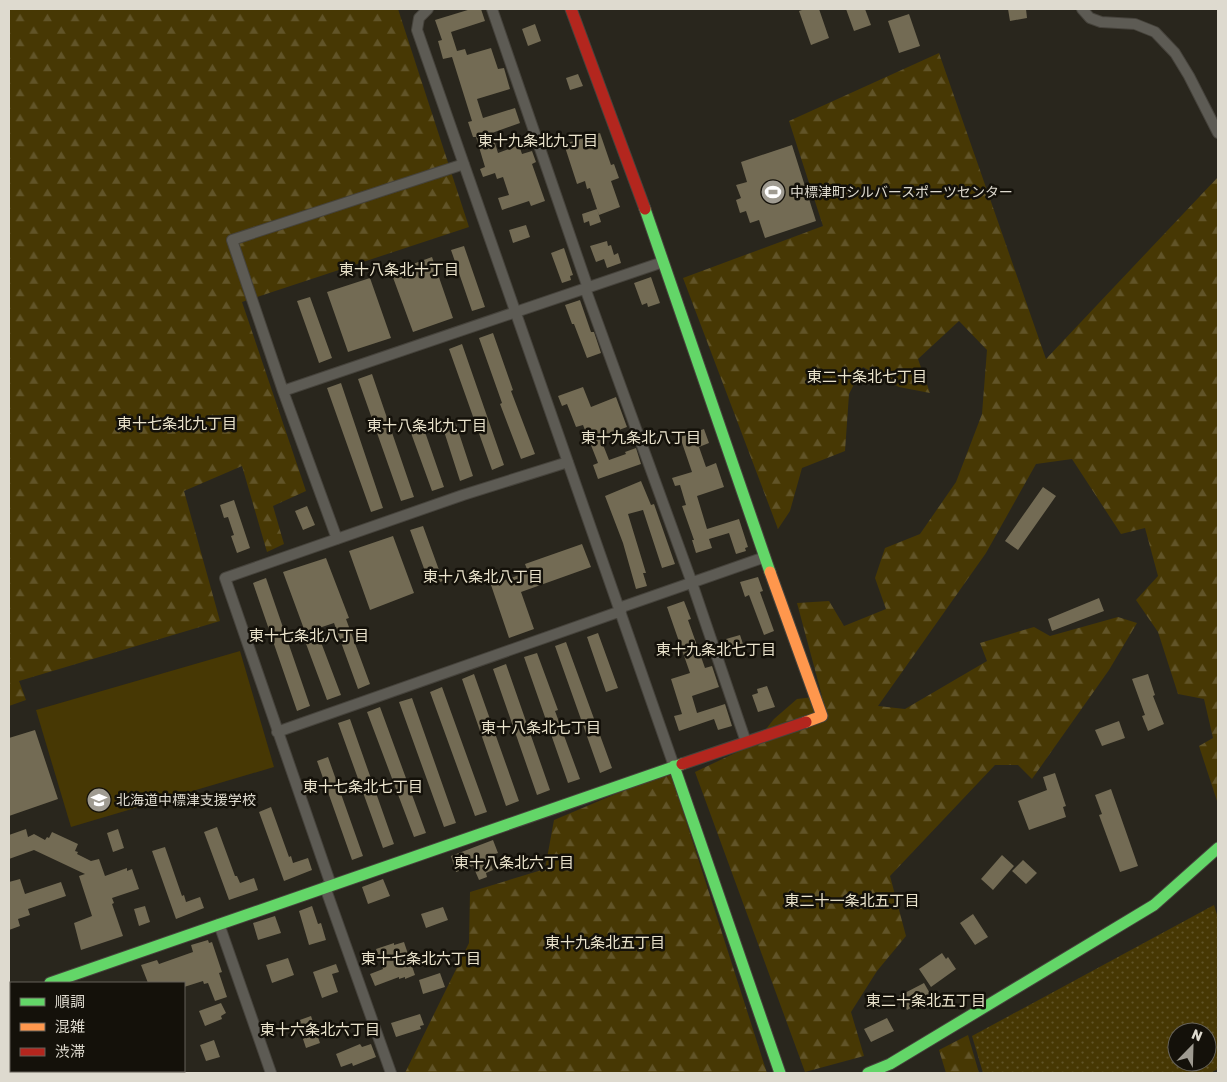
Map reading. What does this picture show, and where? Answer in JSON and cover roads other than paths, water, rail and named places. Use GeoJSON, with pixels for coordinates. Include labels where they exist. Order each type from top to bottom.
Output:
{"type":"FeatureCollection","features":[{"type":"Feature","properties":{"kind":"street"},"geometry":{"type":"LineString","coordinates":[[428,9],[419,18],[417,30],[780,1073]]}},
{"type":"Feature","properties":{"kind":"street"},"geometry":{"type":"LineString","coordinates":[[492,9],[586,288],[692,583],[746,742]]}},
{"type":"Feature","properties":{"kind":"street"},"geometry":{"type":"LineString","coordinates":[[56,982],[73,979],[219,924],[822,716],[572,9]]}},
{"type":"Feature","properties":{"kind":"street"},"geometry":{"type":"LineString","coordinates":[[1082,9],[1090,18],[1096,20],[1135,24],[1155,32],[1171,48],[1184,66],[1218,133]]}},
{"type":"Feature","properties":{"kind":"street"},"geometry":{"type":"LineString","coordinates":[[336,540],[232,240],[464,164]]}},
{"type":"Feature","properties":{"kind":"street"},"geometry":{"type":"LineString","coordinates":[[283,390],[663,262]]}},
{"type":"Feature","properties":{"kind":"street"},"geometry":{"type":"LineString","coordinates":[[391,1073],[225,578],[463,495],[568,462]]}},
{"type":"Feature","properties":{"kind":"street"},"geometry":{"type":"LineString","coordinates":[[277,732],[765,558]]}},
{"type":"Feature","properties":{"kind":"street"},"geometry":{"type":"LineString","coordinates":[[868,1073],[890,1064],[1065,957],[1147,910],[1218,848]]}},
{"type":"Feature","properties":{"kind":"street"},"geometry":{"type":"LineString","coordinates":[[219,924],[271,1073]]}},
{"type":"Feature","properties":{"kind":"place","name":"中標津町シルバースポーツセンター"},"geometry":{"type":"Point","coordinates":[773,192]}},
{"type":"Feature","properties":{"kind":"place","name":"北海道中標津支援学校"},"geometry":{"type":"Point","coordinates":[99,800]}},
{"type":"Feature","properties":{"kind":"district","name":"東十九条北九丁目"},"geometry":{"type":"Point","coordinates":[538,141]}},
{"type":"Feature","properties":{"kind":"district","name":"東十八条北十丁目"},"geometry":{"type":"Point","coordinates":[399,270]}},
{"type":"Feature","properties":{"kind":"district","name":"東二十条北七丁目"},"geometry":{"type":"Point","coordinates":[867,377]}},
{"type":"Feature","properties":{"kind":"district","name":"東十七条北九丁目"},"geometry":{"type":"Point","coordinates":[177,424]}},
{"type":"Feature","properties":{"kind":"district","name":"東十八条北九丁目"},"geometry":{"type":"Point","coordinates":[427,426]}},
{"type":"Feature","properties":{"kind":"district","name":"東十九条北八丁目"},"geometry":{"type":"Point","coordinates":[641,438]}},
{"type":"Feature","properties":{"kind":"district","name":"東十八条北八丁目"},"geometry":{"type":"Point","coordinates":[483,577]}},
{"type":"Feature","properties":{"kind":"district","name":"東十七条北八丁目"},"geometry":{"type":"Point","coordinates":[309,636]}},
{"type":"Feature","properties":{"kind":"district","name":"東十九条北七丁目"},"geometry":{"type":"Point","coordinates":[716,650]}},
{"type":"Feature","properties":{"kind":"district","name":"東十八条北七丁目"},"geometry":{"type":"Point","coordinates":[541,728]}},
{"type":"Feature","properties":{"kind":"district","name":"東十七条北七丁目"},"geometry":{"type":"Point","coordinates":[363,787]}},
{"type":"Feature","properties":{"kind":"district","name":"東十八条北六丁目"},"geometry":{"type":"Point","coordinates":[514,863]}},
{"type":"Feature","properties":{"kind":"district","name":"東二十一条北五丁目"},"geometry":{"type":"Point","coordinates":[852,901]}},
{"type":"Feature","properties":{"kind":"district","name":"東十九条北五丁目"},"geometry":{"type":"Point","coordinates":[605,943]}},
{"type":"Feature","properties":{"kind":"district","name":"東十七条北六丁目"},"geometry":{"type":"Point","coordinates":[421,959]}},
{"type":"Feature","properties":{"kind":"district","name":"東二十条北五丁目"},"geometry":{"type":"Point","coordinates":[926,1001]}},
{"type":"Feature","properties":{"kind":"district","name":"東十六条北六丁目"},"geometry":{"type":"Point","coordinates":[320,1030]}}]}
